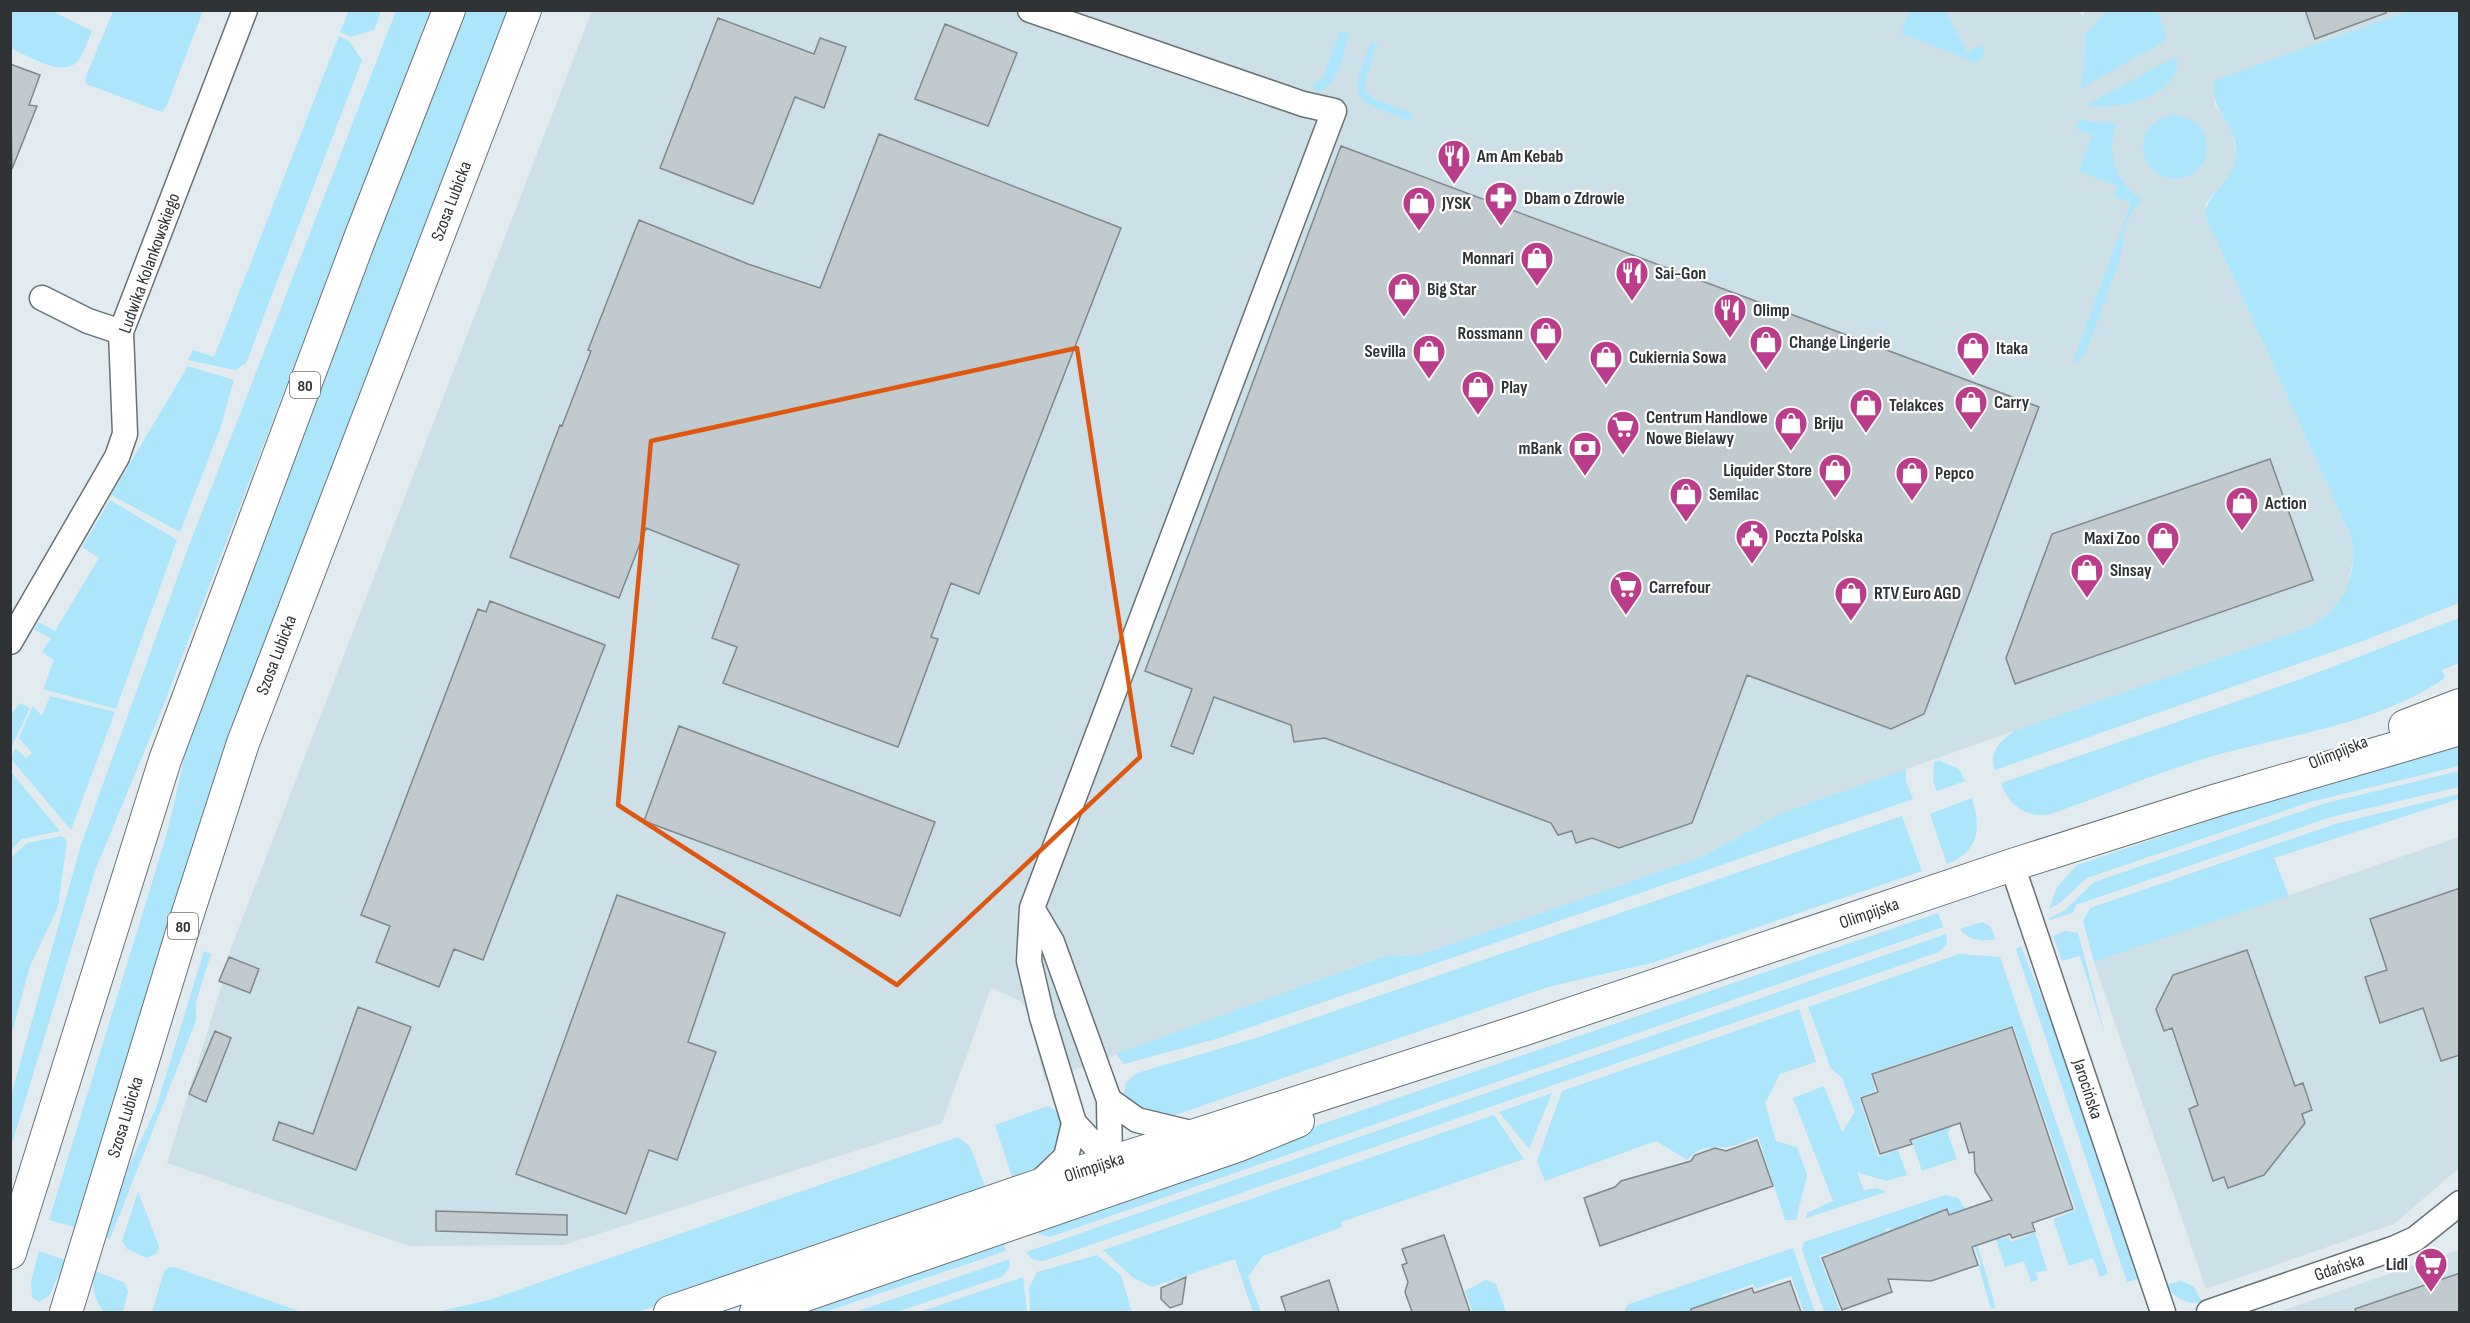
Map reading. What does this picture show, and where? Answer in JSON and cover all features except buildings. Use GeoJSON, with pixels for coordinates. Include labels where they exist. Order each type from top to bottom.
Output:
{"type":"FeatureCollection","features":[{"type":"Feature","properties":{"kind":"main road","name":"80"},"geometry":{"type":"LineString","coordinates":[[10,1253],[165,760],[356,249],[449,10]]}},
{"type":"Feature","properties":{"kind":"main road","name":"Szosa Lubicka"},"geometry":{"type":"LineString","coordinates":[[66,1312],[193,894],[243,743],[525,10]]}},
{"type":"Feature","properties":{"kind":"main road","name":"Olimpijska"},"geometry":{"type":"LineString","coordinates":[[2217,800],[2460,705]]}},
{"type":"Feature","properties":{"kind":"main road","name":"Olimpijska"},"geometry":{"type":"LineString","coordinates":[[670,1312],[1037,1186],[1521,1030],[2012,865],[2217,800],[2460,729]]}},
{"type":"Feature","properties":{"kind":"main road","name":"Olimpijska"},"geometry":{"type":"LineString","coordinates":[[756,1312],[1237,1146],[1521,1030]]}},
{"type":"Feature","properties":{"kind":"street","name":"Ludwika Kolankowskiego"},"geometry":{"type":"LineString","coordinates":[[10,642],[117,457],[125,434],[121,332],[245,10]]}},
{"type":"Feature","properties":{"kind":"street"},"geometry":{"type":"LineString","coordinates":[[1030,10],[1303,104],[1334,111],[1032,908],[1029,961],[1042,1017],[1074,1122],[1110,1162],[1153,1175]]}},
{"type":"Feature","properties":{"kind":"street"},"geometry":{"type":"LineString","coordinates":[[42,298],[88,321],[121,332]]}},
{"type":"Feature","properties":{"kind":"street","name":"Jarocińska"},"geometry":{"type":"LineString","coordinates":[[2012,865],[2163,1312]]}},
{"type":"Feature","properties":{"kind":"street"},"geometry":{"type":"LineString","coordinates":[[1032,908],[1052,942],[1109,1100],[1110,1162],[1081,1200]]}},
{"type":"Feature","properties":{"kind":"street"},"geometry":{"type":"LineString","coordinates":[[1109,1100],[1137,1120],[1195,1134]]}},
{"type":"Feature","properties":{"kind":"street"},"geometry":{"type":"LineString","coordinates":[[1037,1186],[1066,1157],[1074,1122]]}},
{"type":"Feature","properties":{"kind":"street","name":"Gdańska"},"geometry":{"type":"LineString","coordinates":[[2209,1312],[2396,1248],[2415,1239],[2460,1203]]}},
{"type":"Feature","properties":{"kind":"highlighted area"},"geometry":{"type":"Polygon","coordinates":[[[1077,348],[1140,757],[897,985],[618,805],[651,441],[1077,348]]]}},
{"type":"Feature","properties":{"kind":"shaded area"},"geometry":{"type":"Polygon","coordinates":[[[349,10],[381,10],[374,30],[351,37],[340,32],[349,10]]]}},
{"type":"Feature","properties":{"kind":"shaded area"},"geometry":{"type":"Polygon","coordinates":[[[2079,10],[2082,16],[2087,10],[2412,11],[2216,80],[2214,104],[2232,128],[2236,156],[2233,171],[2206,203],[2205,215],[2352,539],[2354,554],[2348,584],[2340,603],[2326,617],[2311,626],[1782,813],[1701,857],[1417,956],[1386,955],[1045,1081],[1027,1010],[1020,1001],[991,988],[942,1123],[564,1245],[409,1246],[167,1163],[222,984],[218,982],[592,11],[2079,10]]]}},
{"type":"Feature","properties":{"kind":"shaded area"},"geometry":{"type":"Polygon","coordinates":[[[2412,10],[2459,11],[2459,603],[2363,641],[1995,770],[1994,752],[2000,743],[2014,731],[2311,626],[2332,610],[2340,600],[2350,578],[2352,539],[2205,215],[2211,199],[2231,172],[2236,154],[2232,133],[2215,100],[2215,80],[2412,10]]]}},
{"type":"Feature","properties":{"kind":"shaded area"},"geometry":{"type":"Polygon","coordinates":[[[10,11],[52,11],[92,31],[82,55],[74,65],[57,67],[47,65],[11,48],[10,11]]]}},
{"type":"Feature","properties":{"kind":"shaded area"},"geometry":{"type":"Polygon","coordinates":[[[113,11],[203,11],[166,107],[161,112],[86,84],[85,79],[113,11]]]}},
{"type":"Feature","properties":{"kind":"shaded area"},"geometry":{"type":"Polygon","coordinates":[[[396,11],[430,11],[162,709],[96,868],[11,1147],[11,1096],[80,848],[188,548],[396,11]]]}},
{"type":"Feature","properties":{"kind":"shaded area"},"geometry":{"type":"Polygon","coordinates":[[[465,11],[508,11],[222,755],[74,1227],[49,1220],[167,833],[189,738],[204,693],[465,11]]]}},
{"type":"Feature","properties":{"kind":"shaded area"},"geometry":{"type":"Polygon","coordinates":[[[1910,11],[1946,11],[1967,53],[1981,45],[1985,52],[1977,63],[1901,33],[1910,11]]]}},
{"type":"Feature","properties":{"kind":"shaded area"},"geometry":{"type":"Polygon","coordinates":[[[2107,11],[2158,11],[2167,40],[2080,89],[2085,59],[2085,34],[2107,11]]]}},
{"type":"Feature","properties":{"kind":"shaded area"},"geometry":{"type":"Polygon","coordinates":[[[1340,31],[1350,34],[1339,69],[1330,84],[1316,93],[1313,84],[1323,77],[1340,31]]]}},
{"type":"Feature","properties":{"kind":"shaded area"},"geometry":{"type":"Polygon","coordinates":[[[339,36],[349,41],[362,60],[246,363],[235,370],[188,360],[193,350],[214,357],[339,36]]]}},
{"type":"Feature","properties":{"kind":"shaded area"},"geometry":{"type":"Polygon","coordinates":[[[1371,42],[1378,45],[1367,76],[1365,86],[1367,92],[1372,98],[1413,113],[1410,121],[1376,108],[1360,96],[1357,88],[1359,77],[1371,42]]]}},
{"type":"Feature","properties":{"kind":"shaded area"},"geometry":{"type":"Polygon","coordinates":[[[2175,57],[2178,63],[2174,75],[2155,94],[2126,104],[2098,107],[2086,105],[2175,57]]]}},
{"type":"Feature","properties":{"kind":"shaded area"},"geometry":{"type":"Polygon","coordinates":[[[2175,115],[2193,121],[2201,129],[2207,147],[2201,165],[2193,173],[2175,179],[2157,173],[2149,165],[2143,147],[2149,129],[2157,121],[2175,115]]]}},
{"type":"Feature","properties":{"kind":"shaded area"},"geometry":{"type":"Polygon","coordinates":[[[2079,119],[2098,123],[2117,123],[2112,144],[2115,166],[2125,184],[2141,199],[2126,222],[2120,259],[2086,352],[2077,362],[2073,361],[2131,203],[2114,196],[2118,186],[2079,171],[2092,135],[2075,128],[2079,119]]]}},
{"type":"Feature","properties":{"kind":"shaded area"},"geometry":{"type":"Polygon","coordinates":[[[188,366],[234,380],[220,429],[180,532],[111,495],[188,366]]]}},
{"type":"Feature","properties":{"kind":"shaded area"},"geometry":{"type":"Polygon","coordinates":[[[110,500],[177,540],[116,709],[43,689],[54,660],[42,652],[51,638],[34,630],[38,622],[55,631],[99,558],[82,547],[110,500]]]}},
{"type":"Feature","properties":{"kind":"shaded area"},"geometry":{"type":"Polygon","coordinates":[[[2459,618],[2459,663],[2442,670],[2445,678],[2419,694],[2364,717],[2199,760],[2051,814],[2034,814],[2020,809],[2008,798],[2001,783],[2301,679],[2459,618]]]}},
{"type":"Feature","properties":{"kind":"shaded area"},"geometry":{"type":"Polygon","coordinates":[[[50,696],[115,712],[71,830],[11,759],[15,748],[26,758],[32,753],[19,738],[33,706],[42,716],[50,696]]]}},
{"type":"Feature","properties":{"kind":"shaded area"},"geometry":{"type":"Polygon","coordinates":[[[20,703],[30,708],[11,748],[11,711],[13,712],[20,703]]]}},
{"type":"Feature","properties":{"kind":"shaded area"},"geometry":{"type":"Polygon","coordinates":[[[2459,742],[2459,766],[2310,802],[2087,878],[2060,903],[2049,909],[2057,887],[2077,865],[2358,770],[2459,742]]]}},
{"type":"Feature","properties":{"kind":"shaded area"},"geometry":{"type":"Polygon","coordinates":[[[1940,761],[1959,769],[1965,781],[1937,791],[1933,782],[1934,762],[1940,761]]]}},
{"type":"Feature","properties":{"kind":"shaded area"},"geometry":{"type":"Polygon","coordinates":[[[1906,769],[1906,781],[1913,799],[1216,1039],[1124,1064],[1116,1054],[1387,955],[1417,956],[1701,857],[1782,813],[1906,769]]]}},
{"type":"Feature","properties":{"kind":"shaded area"},"geometry":{"type":"Polygon","coordinates":[[[2459,771],[2459,787],[2331,817],[2076,905],[2073,913],[2049,920],[2064,911],[2094,882],[2326,803],[2459,771]]]}},
{"type":"Feature","properties":{"kind":"shaded area"},"geometry":{"type":"Polygon","coordinates":[[[11,772],[60,831],[22,839],[11,850],[11,772]]]}},
{"type":"Feature","properties":{"kind":"shaded area"},"geometry":{"type":"Polygon","coordinates":[[[2459,794],[2459,799],[2274,858],[2289,896],[2094,962],[2083,921],[2090,908],[2335,824],[2459,794]]]}},
{"type":"Feature","properties":{"kind":"shaded area"},"geometry":{"type":"Polygon","coordinates":[[[1972,798],[1977,829],[1972,845],[1958,859],[1947,864],[1930,814],[1972,798]]]}},
{"type":"Feature","properties":{"kind":"shaded area"},"geometry":{"type":"Polygon","coordinates":[[[1902,816],[1922,871],[1655,962],[1548,987],[1175,1115],[1146,1110],[1124,1093],[1126,1082],[1137,1073],[1259,1037],[1902,816]]]}},
{"type":"Feature","properties":{"kind":"shaded area"},"geometry":{"type":"Polygon","coordinates":[[[62,836],[67,841],[58,907],[30,966],[11,1036],[11,858],[27,843],[62,836]]]}},
{"type":"Feature","properties":{"kind":"shaded area"},"geometry":{"type":"Polygon","coordinates":[[[2459,837],[2459,1168],[2394,1224],[2206,1289],[2094,962],[2459,837]]]}},
{"type":"Feature","properties":{"kind":"shaded area"},"geometry":{"type":"Polygon","coordinates":[[[1938,913],[1943,927],[1050,1237],[1039,1234],[1030,1224],[1938,913]]]}},
{"type":"Feature","properties":{"kind":"shaded area"},"geometry":{"type":"Polygon","coordinates":[[[1982,922],[1990,926],[1996,939],[1976,940],[1960,929],[1982,922]]]}},
{"type":"Feature","properties":{"kind":"shaded area"},"geometry":{"type":"Polygon","coordinates":[[[2065,931],[2078,933],[2105,1035],[2080,956],[2062,961],[2053,936],[2065,931]]]}},
{"type":"Feature","properties":{"kind":"shaded area"},"geometry":{"type":"Polygon","coordinates":[[[1946,934],[1947,944],[1939,952],[1044,1261],[1033,1260],[1026,1252],[1946,934]]]}},
{"type":"Feature","properties":{"kind":"shaded area"},"geometry":{"type":"Polygon","coordinates":[[[2021,946],[2065,1057],[2138,1279],[2127,1282],[2016,949],[2021,946]]]}},
{"type":"Feature","properties":{"kind":"shaded area"},"geometry":{"type":"Polygon","coordinates":[[[204,951],[211,954],[196,1002],[196,1021],[110,1239],[104,1236],[126,1172],[156,1108],[204,951]]]}},
{"type":"Feature","properties":{"kind":"shaded area"},"geometry":{"type":"Polygon","coordinates":[[[1959,954],[2000,957],[2108,1274],[2100,1277],[2093,1258],[2069,1266],[2053,1219],[2076,1210],[2013,1025],[1871,1073],[1875,1091],[1859,1097],[1878,1157],[1898,1150],[1907,1175],[1886,1181],[1857,1172],[1864,1190],[1877,1188],[1886,1192],[1806,1218],[1807,1213],[1833,1201],[1793,1098],[1824,1086],[1842,1132],[1855,1112],[1842,1078],[1831,1069],[1808,1007],[1959,954]]]}},
{"type":"Feature","properties":{"kind":"shaded area"},"geometry":{"type":"Polygon","coordinates":[[[1799,1009],[1816,1062],[1780,1074],[1765,1103],[1776,1141],[1797,1147],[1807,1175],[1796,1220],[1785,1220],[1758,1136],[1730,1146],[1701,1150],[1687,1160],[1656,1141],[1545,1181],[1537,1161],[1562,1091],[1799,1009]]]}},
{"type":"Feature","properties":{"kind":"shaded area"},"geometry":{"type":"Polygon","coordinates":[[[1552,1093],[1529,1149],[1499,1112],[1552,1093]]]}},
{"type":"Feature","properties":{"kind":"shaded area"},"geometry":{"type":"Polygon","coordinates":[[[1048,1106],[1061,1113],[1060,1140],[1057,1150],[1046,1165],[1014,1183],[995,1125],[1048,1106]]]}},
{"type":"Feature","properties":{"kind":"shaded area"},"geometry":{"type":"Polygon","coordinates":[[[1494,1115],[1524,1159],[1341,1222],[1342,1227],[1263,1256],[1248,1277],[1261,1312],[1253,1312],[1235,1259],[1152,1287],[1132,1277],[1103,1250],[1494,1115]]]}},
{"type":"Feature","properties":{"kind":"shaded area"},"geometry":{"type":"Polygon","coordinates":[[[1930,1124],[1951,1125],[1948,1134],[1957,1159],[1922,1171],[1912,1141],[1933,1134],[1930,1124]]]}},
{"type":"Feature","properties":{"kind":"shaded area"},"geometry":{"type":"Polygon","coordinates":[[[958,1137],[970,1146],[987,1192],[638,1312],[436,1312],[489,1300],[958,1137]]]}},
{"type":"Feature","properties":{"kind":"shaded area"},"geometry":{"type":"Polygon","coordinates":[[[138,1192],[159,1246],[157,1253],[147,1258],[127,1249],[122,1241],[138,1192]]]}},
{"type":"Feature","properties":{"kind":"shaded area"},"geometry":{"type":"Polygon","coordinates":[[[1945,1195],[1958,1198],[1968,1213],[1996,1308],[1991,1309],[1979,1267],[1981,1265],[1962,1210],[1950,1214],[1948,1207],[1944,1209],[1946,1215],[1925,1222],[1922,1216],[1918,1218],[1920,1224],[1892,1234],[1890,1227],[1885,1229],[1888,1237],[1875,1237],[1865,1247],[1863,1242],[1859,1243],[1862,1253],[1848,1259],[1844,1248],[1819,1256],[1840,1311],[1844,1312],[1824,1312],[1802,1250],[1804,1242],[1945,1195]]]}},
{"type":"Feature","properties":{"kind":"shaded area"},"geometry":{"type":"Polygon","coordinates":[[[1988,1206],[2001,1239],[2009,1237],[2011,1242],[2035,1232],[2047,1270],[2036,1273],[2038,1280],[2031,1282],[2024,1261],[2005,1267],[1985,1207],[1988,1206]]]}},
{"type":"Feature","properties":{"kind":"shaded area"},"geometry":{"type":"Polygon","coordinates":[[[1001,1236],[1006,1251],[825,1312],[779,1312],[1001,1236]]]}},
{"type":"Feature","properties":{"kind":"shaded area"},"geometry":{"type":"Polygon","coordinates":[[[1793,1248],[1815,1312],[1804,1312],[1791,1276],[1755,1289],[1753,1284],[1723,1295],[1715,1303],[1716,1308],[1704,1312],[1626,1312],[1625,1308],[1629,1304],[1793,1248]]]}},
{"type":"Feature","properties":{"kind":"shaded area","name":"Lidl"},"geometry":{"type":"Polygon","coordinates":[[[2459,1250],[2459,1312],[2278,1312],[2459,1250]]]}},
{"type":"Feature","properties":{"kind":"shaded area"},"geometry":{"type":"Polygon","coordinates":[[[39,1251],[65,1260],[49,1296],[39,1302],[32,1297],[31,1281],[39,1251]]]}},
{"type":"Feature","properties":{"kind":"shaded area"},"geometry":{"type":"Polygon","coordinates":[[[1097,1255],[1121,1275],[1132,1312],[1030,1312],[1029,1288],[1037,1272],[1097,1255]]]}},
{"type":"Feature","properties":{"kind":"shaded area"},"geometry":{"type":"Polygon","coordinates":[[[1010,1259],[1009,1269],[1001,1277],[897,1312],[855,1312],[1010,1259]]]}},
{"type":"Feature","properties":{"kind":"shaded area"},"geometry":{"type":"Polygon","coordinates":[[[169,1267],[302,1312],[152,1312],[164,1271],[169,1267]]]}},
{"type":"Feature","properties":{"kind":"shaded area"},"geometry":{"type":"Polygon","coordinates":[[[95,1271],[125,1283],[128,1292],[123,1312],[104,1312],[93,1288],[95,1271]]]}},
{"type":"Feature","properties":{"kind":"shaded area"},"geometry":{"type":"Polygon","coordinates":[[[1023,1277],[1027,1312],[919,1312],[1023,1277]]]}},
{"type":"Feature","properties":{"kind":"shaded area"},"geometry":{"type":"Polygon","coordinates":[[[1486,1280],[1496,1284],[1506,1312],[1473,1312],[1465,1291],[1486,1280]]]}},
{"type":"Feature","properties":{"kind":"shaded area"},"geometry":{"type":"Polygon","coordinates":[[[2181,1281],[2194,1287],[2202,1302],[2181,1300],[2165,1285],[2181,1281]]]}},
{"type":"Feature","properties":{"kind":"place","name":"Am Am Kebab"},"geometry":{"type":"Point","coordinates":[1454,185]}},
{"type":"Feature","properties":{"kind":"place","name":"Dbam o Zdrowie"},"geometry":{"type":"Point","coordinates":[1501,227]}},
{"type":"Feature","properties":{"kind":"place","name":"JYSK"},"geometry":{"type":"Point","coordinates":[1419,232]}},
{"type":"Feature","properties":{"kind":"place","name":"Monnari"},"geometry":{"type":"Point","coordinates":[1537,287]}},
{"type":"Feature","properties":{"kind":"place","name":"Sai-Gon"},"geometry":{"type":"Point","coordinates":[1632,302]}},
{"type":"Feature","properties":{"kind":"place","name":"Big Star"},"geometry":{"type":"Point","coordinates":[1404,318]}},
{"type":"Feature","properties":{"kind":"place","name":"Olimp"},"geometry":{"type":"Point","coordinates":[1730,339]}},
{"type":"Feature","properties":{"kind":"place","name":"Rossmann"},"geometry":{"type":"Point","coordinates":[1546,362]}},
{"type":"Feature","properties":{"kind":"place","name":"Change Lingerie"},"geometry":{"type":"Point","coordinates":[1766,371]}},
{"type":"Feature","properties":{"kind":"place","name":"Itaka"},"geometry":{"type":"Point","coordinates":[1973,377]}},
{"type":"Feature","properties":{"kind":"place","name":"Sevilla"},"geometry":{"type":"Point","coordinates":[1429,380]}},
{"type":"Feature","properties":{"kind":"place","name":"Cukiernia Sowa"},"geometry":{"type":"Point","coordinates":[1606,386]}},
{"type":"Feature","properties":{"kind":"place","name":"Play"},"geometry":{"type":"Point","coordinates":[1478,416]}},
{"type":"Feature","properties":{"kind":"place","name":"Carry"},"geometry":{"type":"Point","coordinates":[1971,431]}},
{"type":"Feature","properties":{"kind":"place","name":"Telakces"},"geometry":{"type":"Point","coordinates":[1866,434]}},
{"type":"Feature","properties":{"kind":"place","name":"Briju"},"geometry":{"type":"Point","coordinates":[1791,452]}},
{"type":"Feature","properties":{"kind":"place","name":"Centrum Handlowe Nowe Bielawy"},"geometry":{"type":"Point","coordinates":[1623,456]}},
{"type":"Feature","properties":{"kind":"place","name":"mBank"},"geometry":{"type":"Point","coordinates":[1585,477]}},
{"type":"Feature","properties":{"kind":"place","name":"Liquider Store"},"geometry":{"type":"Point","coordinates":[1835,499]}},
{"type":"Feature","properties":{"kind":"place","name":"Pepco"},"geometry":{"type":"Point","coordinates":[1912,502]}},
{"type":"Feature","properties":{"kind":"place","name":"Semilac"},"geometry":{"type":"Point","coordinates":[1686,523]}},
{"type":"Feature","properties":{"kind":"place","name":"Action"},"geometry":{"type":"Point","coordinates":[2242,532]}},
{"type":"Feature","properties":{"kind":"place","name":"Poczta Polska"},"geometry":{"type":"Point","coordinates":[1752,565]}},
{"type":"Feature","properties":{"kind":"place","name":"Maxi Zoo"},"geometry":{"type":"Point","coordinates":[2163,567]}},
{"type":"Feature","properties":{"kind":"place","name":"Sinsay"},"geometry":{"type":"Point","coordinates":[2087,599]}},
{"type":"Feature","properties":{"kind":"place","name":"Carrefour"},"geometry":{"type":"Point","coordinates":[1626,616]}},
{"type":"Feature","properties":{"kind":"place","name":"RTV Euro AGD"},"geometry":{"type":"Point","coordinates":[1851,622]}},
{"type":"Feature","properties":{"kind":"place","name":"Lidl"},"geometry":{"type":"Point","coordinates":[2431,1293]}}]}
